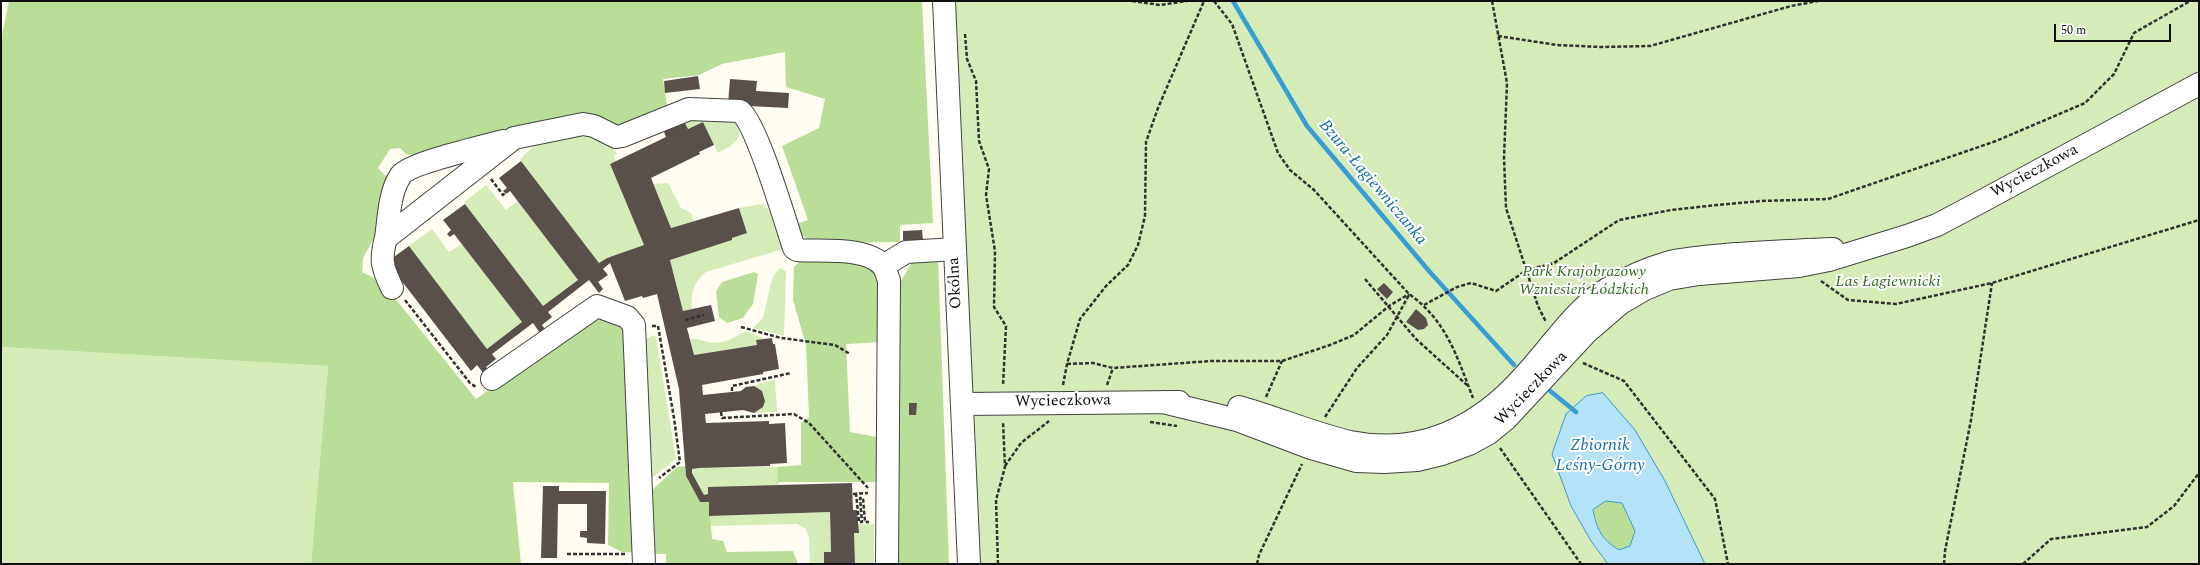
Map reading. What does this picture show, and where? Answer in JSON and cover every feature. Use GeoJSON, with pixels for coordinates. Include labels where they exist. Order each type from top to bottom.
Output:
{"type":"FeatureCollection","features":[{"type":"Feature","properties":{"kind":"street","name":"Okólna"},"geometry":{"type":"LineString","coordinates":[[944,1],[969,564]]}},
{"type":"Feature","properties":{"kind":"street","name":"Wycieczkowa"},"geometry":{"type":"LineString","coordinates":[[962,404],[1163,402],[1315,440],[1378,444],[1407,443],[1432,438],[1457,430],[1485,425],[1521,404],[1586,332],[1621,304],[1644,289],[1669,279],[1699,274],[1799,266],[1829,260],[1866,247],[1907,236],[1936,225],[2199,84]]}},
{"type":"Feature","properties":{"kind":"street"},"geometry":{"type":"LineString","coordinates":[[392,288],[383,269],[381,256],[386,238],[394,190],[402,174],[415,166],[514,138],[583,124],[594,126],[616,137],[622,136],[689,109],[740,111],[746,116],[756,138],[794,248],[797,250],[852,252],[870,256],[883,266],[890,280],[887,564]]}},
{"type":"Feature","properties":{"kind":"street"},"geometry":{"type":"LineString","coordinates":[[386,238],[514,138]]}},
{"type":"Feature","properties":{"kind":"street","name":"Wycieczkowa"},"geometry":{"type":"LineString","coordinates":[[1485,425],[1500,401],[1523,378],[1583,309],[1607,289],[1638,273],[1670,262],[1701,257],[1866,247]]}},
{"type":"Feature","properties":{"kind":"street"},"geometry":{"type":"LineString","coordinates":[[883,266],[906,252],[954,250]]}},
{"type":"Feature","properties":{"kind":"street"},"geometry":{"type":"LineString","coordinates":[[492,379],[597,306],[627,317],[634,326],[644,564]]}},
{"type":"Feature","properties":{"kind":"path"},"geometry":{"type":"LineString","coordinates":[[1132,1],[1160,5],[1187,1]]}},
{"type":"Feature","properties":{"kind":"path"},"geometry":{"type":"LineString","coordinates":[[1063,387],[1067,364],[1080,319],[1106,286],[1128,265],[1138,245],[1145,216],[1146,142],[1158,108],[1204,1]]}},
{"type":"Feature","properties":{"kind":"path"},"geometry":{"type":"LineString","coordinates":[[1214,1],[1232,24],[1278,153],[1290,170],[1314,190],[1409,294],[1424,305],[1453,344],[1485,425],[1581,564]]}},
{"type":"Feature","properties":{"kind":"path"},"geometry":{"type":"LineString","coordinates":[[1498,36],[1564,45],[1601,47],[1650,46],[1791,6],[1818,1]]}},
{"type":"Feature","properties":{"kind":"path"},"geometry":{"type":"LineString","coordinates":[[1424,305],[1457,287],[1471,283],[1496,291],[1527,270],[1554,263],[1619,220],[1671,210],[1717,205],[1761,201],[1828,199],[1996,141],[2085,103],[2114,74],[2134,33],[2190,1]]}},
{"type":"Feature","properties":{"kind":"path"},"geometry":{"type":"LineString","coordinates":[[962,31],[966,36],[968,59],[976,81],[979,141],[989,169],[986,194],[995,251],[994,307],[1006,326],[1002,403],[1005,467],[996,500],[998,564]]}},
{"type":"Feature","properties":{"kind":"path"},"geometry":{"type":"LineString","coordinates":[[1799,266],[1848,300],[1896,304],[1992,283],[2199,220]]}},
{"type":"Feature","properties":{"kind":"path"},"geometry":{"type":"LineString","coordinates":[[1365,279],[1416,339],[1469,387]]}},
{"type":"Feature","properties":{"kind":"path"},"geometry":{"type":"LineString","coordinates":[[1944,564],[1944,551],[1972,420],[1992,283]]}},
{"type":"Feature","properties":{"kind":"path"},"geometry":{"type":"LineString","coordinates":[[392,288],[398,292],[470,383],[474,386],[480,386],[492,379]]}},
{"type":"Feature","properties":{"kind":"path"},"geometry":{"type":"LineString","coordinates":[[1067,364],[1093,363],[1113,368],[1211,361],[1282,361],[1354,335],[1389,306],[1409,294]]}},
{"type":"Feature","properties":{"kind":"path"},"geometry":{"type":"LineString","coordinates":[[1257,564],[1259,555],[1282,503],[1315,440],[1321,423],[1357,368],[1387,335],[1409,294]]}},
{"type":"Feature","properties":{"kind":"path"},"geometry":{"type":"LineString","coordinates":[[685,320],[704,315]]}},
{"type":"Feature","properties":{"kind":"path"},"geometry":{"type":"LineString","coordinates":[[634,326],[658,326],[680,462],[642,492]]}},
{"type":"Feature","properties":{"kind":"path"},"geometry":{"type":"LineString","coordinates":[[741,327],[781,338],[835,345],[850,354]]}},
{"type":"Feature","properties":{"kind":"path"},"geometry":{"type":"LineString","coordinates":[[1263,403],[1282,361]]}},
{"type":"Feature","properties":{"kind":"path"},"geometry":{"type":"LineString","coordinates":[[732,391],[732,386],[742,382],[791,373]]}},
{"type":"Feature","properties":{"kind":"path"},"geometry":{"type":"LineString","coordinates":[[721,412],[722,418],[794,414],[809,423],[868,487],[870,500]]}},
{"type":"Feature","properties":{"kind":"path"},"geometry":{"type":"LineString","coordinates":[[1005,467],[1022,443],[1050,420]]}},
{"type":"Feature","properties":{"kind":"path"},"geometry":{"type":"LineString","coordinates":[[2023,564],[2051,539],[2147,527],[2174,506],[2199,474]]}},
{"type":"Feature","properties":{"kind":"path"},"geometry":{"type":"LineString","coordinates":[[868,493],[854,493],[859,522],[862,522],[860,498],[863,498],[865,522],[875,522]]}},
{"type":"Feature","properties":{"kind":"path"},"geometry":{"type":"LineString","coordinates":[[567,554],[624,554]]}},
{"type":"Feature","properties":{"kind":"green space"},"geometry":{"type":"Polygon","coordinates":[[[9,1],[922,1],[933,223],[900,225],[900,242],[815,243],[806,238],[799,231],[794,225],[808,220],[782,146],[819,128],[825,99],[786,87],[785,52],[722,64],[699,75],[663,79],[668,111],[640,122],[424,158],[406,154],[400,148],[390,149],[378,168],[389,179],[383,237],[373,240],[363,258],[362,272],[382,282],[476,399],[594,313],[630,328],[640,552],[622,552],[608,545],[609,483],[513,482],[521,564],[311,564],[328,366],[1,347],[1,40],[9,1]]]}},
{"type":"Feature","properties":{"kind":"green space","name":"Las Łagiewnicki"},"geometry":{"type":"Polygon","coordinates":[[[951,1],[2199,1],[2199,564],[979,564],[951,1]]]}},
{"type":"Feature","properties":{"kind":"green space"},"geometry":{"type":"Polygon","coordinates":[[[682,117],[733,118],[739,130],[738,139],[718,153],[703,122],[688,129],[682,117]]]}},
{"type":"Feature","properties":{"kind":"green space"},"geometry":{"type":"Polygon","coordinates":[[[569,130],[608,139],[617,154],[614,156],[616,161],[610,164],[644,245],[607,258],[599,263],[520,159],[539,141],[569,130]]]}},
{"type":"Feature","properties":{"kind":"green space"},"geometry":{"type":"Polygon","coordinates":[[[668,183],[681,208],[691,213],[694,221],[671,228],[653,184],[668,183]]]}},
{"type":"Feature","properties":{"kind":"green space"},"geometry":{"type":"Polygon","coordinates":[[[486,185],[506,210],[518,201],[578,280],[543,306],[464,202],[486,185]]]}},
{"type":"Feature","properties":{"kind":"green space"},"geometry":{"type":"Polygon","coordinates":[[[762,204],[769,210],[776,230],[785,244],[783,249],[706,272],[698,280],[692,293],[692,309],[683,311],[670,260],[732,240],[732,238],[747,233],[739,208],[762,204]]]}},
{"type":"Feature","properties":{"kind":"green space"},"geometry":{"type":"Polygon","coordinates":[[[432,229],[449,252],[462,244],[522,322],[487,349],[409,246],[432,229]]]}},
{"type":"Feature","properties":{"kind":"green space"},"geometry":{"type":"Polygon","coordinates":[[[938,255],[949,564],[893,564],[895,369],[901,281],[912,262],[938,255]]]}},
{"type":"Feature","properties":{"kind":"green space"},"geometry":{"type":"Polygon","coordinates":[[[843,256],[879,274],[880,342],[846,344],[850,432],[877,437],[876,482],[778,482],[777,467],[801,465],[801,423],[809,417],[806,345],[793,300],[794,267],[803,258],[843,256]]]}},
{"type":"Feature","properties":{"kind":"green space"},"geometry":{"type":"Polygon","coordinates":[[[780,268],[786,271],[784,336],[753,328],[763,318],[774,275],[780,268]]]}},
{"type":"Feature","properties":{"kind":"green space"},"geometry":{"type":"Polygon","coordinates":[[[754,272],[758,274],[753,304],[743,318],[727,323],[719,317],[716,291],[722,282],[754,272]]]}},
{"type":"Feature","properties":{"kind":"green space"},"geometry":{"type":"Polygon","coordinates":[[[746,331],[765,339],[756,340],[757,345],[694,355],[690,339],[719,343],[746,331]]]}},
{"type":"Feature","properties":{"kind":"green space"},"geometry":{"type":"Polygon","coordinates":[[[654,335],[656,337],[676,459],[648,481],[641,347],[646,339],[654,335]]]}},
{"type":"Feature","properties":{"kind":"green space"},"geometry":{"type":"Polygon","coordinates":[[[1,347],[328,366],[311,564],[1,564],[1,347]]]}},
{"type":"Feature","properties":{"kind":"green space"},"geometry":{"type":"Polygon","coordinates":[[[775,380],[777,412],[754,413],[764,404],[764,395],[762,391],[752,386],[775,380]]]}},
{"type":"Feature","properties":{"kind":"green space"},"geometry":{"type":"Polygon","coordinates":[[[685,466],[686,476],[700,502],[709,502],[712,539],[723,541],[727,552],[793,551],[798,564],[666,564],[666,554],[651,554],[648,494],[677,467],[685,466]]]}},
{"type":"Feature","properties":{"kind":"green space"},"geometry":{"type":"Polygon","coordinates":[[[777,467],[779,485],[704,495],[692,473],[692,469],[699,468],[777,467]]]}},
{"type":"Feature","properties":{"kind":"green space"},"geometry":{"type":"Polygon","coordinates":[[[1606,501],[1622,503],[1635,531],[1630,546],[1619,550],[1608,542],[1601,533],[1593,509],[1606,501]]]}},
{"type":"Feature","properties":{"kind":"green space"},"geometry":{"type":"Polygon","coordinates":[[[830,512],[831,552],[824,553],[824,564],[810,564],[809,538],[806,529],[797,524],[711,526],[709,516],[830,512]]]}},
{"type":"Feature","properties":{"kind":"green space"},"geometry":{"type":"Polygon","coordinates":[[[858,524],[874,524],[874,564],[855,564],[854,533],[858,524]]]}},
{"type":"Feature","properties":{"kind":"water","name":"Zbiornik Leśny-Górny"},"geometry":{"type":"Polygon","coordinates":[[[1603,393],[1635,430],[1665,481],[1705,564],[1608,564],[1591,541],[1571,506],[1552,454],[1566,414],[1586,396],[1603,393]],[[1606,501],[1593,510],[1596,523],[1604,538],[1619,550],[1630,546],[1635,531],[1622,503],[1606,501]]]}},
{"type":"Feature","properties":{"kind":"building"},"geometry":{"type":"Polygon","coordinates":[[[698,76],[700,89],[665,93],[664,81],[698,76]]]}},
{"type":"Feature","properties":{"kind":"building"},"geometry":{"type":"Polygon","coordinates":[[[730,79],[757,81],[756,91],[789,93],[788,108],[728,105],[730,79]]]}},
{"type":"Feature","properties":{"kind":"building"},"geometry":{"type":"Polygon","coordinates":[[[682,117],[688,129],[703,122],[714,145],[699,152],[700,154],[651,178],[671,228],[739,208],[747,233],[732,238],[732,240],[670,260],[683,311],[711,305],[715,321],[687,328],[694,355],[757,345],[756,340],[772,338],[773,344],[775,344],[779,369],[763,372],[763,374],[702,385],[703,395],[741,391],[746,387],[754,386],[762,391],[765,401],[763,407],[754,413],[743,410],[705,414],[706,423],[769,421],[769,424],[785,423],[787,463],[770,464],[770,466],[699,468],[692,469],[692,473],[704,495],[708,494],[708,487],[852,483],[853,510],[857,510],[859,533],[854,533],[855,564],[824,564],[824,552],[831,552],[830,512],[709,516],[709,502],[700,502],[686,476],[679,389],[657,294],[643,298],[642,296],[625,301],[610,263],[603,269],[608,275],[598,282],[603,289],[599,293],[589,280],[548,312],[552,317],[542,325],[547,332],[542,336],[533,323],[492,354],[496,359],[486,367],[492,374],[487,378],[477,365],[471,371],[387,262],[409,246],[487,349],[522,322],[454,234],[450,237],[447,234],[451,230],[443,220],[465,204],[543,306],[578,280],[510,191],[506,194],[503,191],[507,188],[499,178],[521,161],[599,263],[607,258],[644,245],[610,164],[666,137],[662,127],[682,117]]]}},
{"type":"Feature","properties":{"kind":"building"},"geometry":{"type":"Polygon","coordinates":[[[922,230],[923,240],[903,240],[903,231],[922,230]]]}},
{"type":"Feature","properties":{"kind":"building"},"geometry":{"type":"Polygon","coordinates":[[[1384,283],[1393,292],[1387,299],[1377,289],[1384,283]]]}},
{"type":"Feature","properties":{"kind":"building"},"geometry":{"type":"Polygon","coordinates":[[[1416,309],[1426,318],[1428,325],[1424,329],[1418,330],[1406,322],[1416,309]]]}},
{"type":"Feature","properties":{"kind":"building"},"geometry":{"type":"Polygon","coordinates":[[[909,403],[917,403],[916,415],[909,415],[909,403]]]}},
{"type":"Feature","properties":{"kind":"building"},"geometry":{"type":"Polygon","coordinates":[[[543,486],[559,486],[559,491],[606,491],[605,544],[587,543],[587,538],[580,537],[580,531],[587,531],[587,504],[558,504],[557,558],[541,558],[543,486]]]}},
{"type":"Feature","properties":{"kind":"waterway","name":"Bzura-Łagiewniczanka"},"geometry":{"type":"LineString","coordinates":[[1233,1],[1307,126],[1429,271],[1514,365]]}},
{"type":"Feature","properties":{"kind":"waterway","name":"Bzura-Łagiewniczanka"},"geometry":{"type":"LineString","coordinates":[[1549,390],[1576,412]]}},
{"type":"Feature","properties":{"kind":"park label","name":"Park Krajobrazowy Wzniesień Łódzkich"},"geometry":{"type":"Point","coordinates":[1584,282]}}]}
